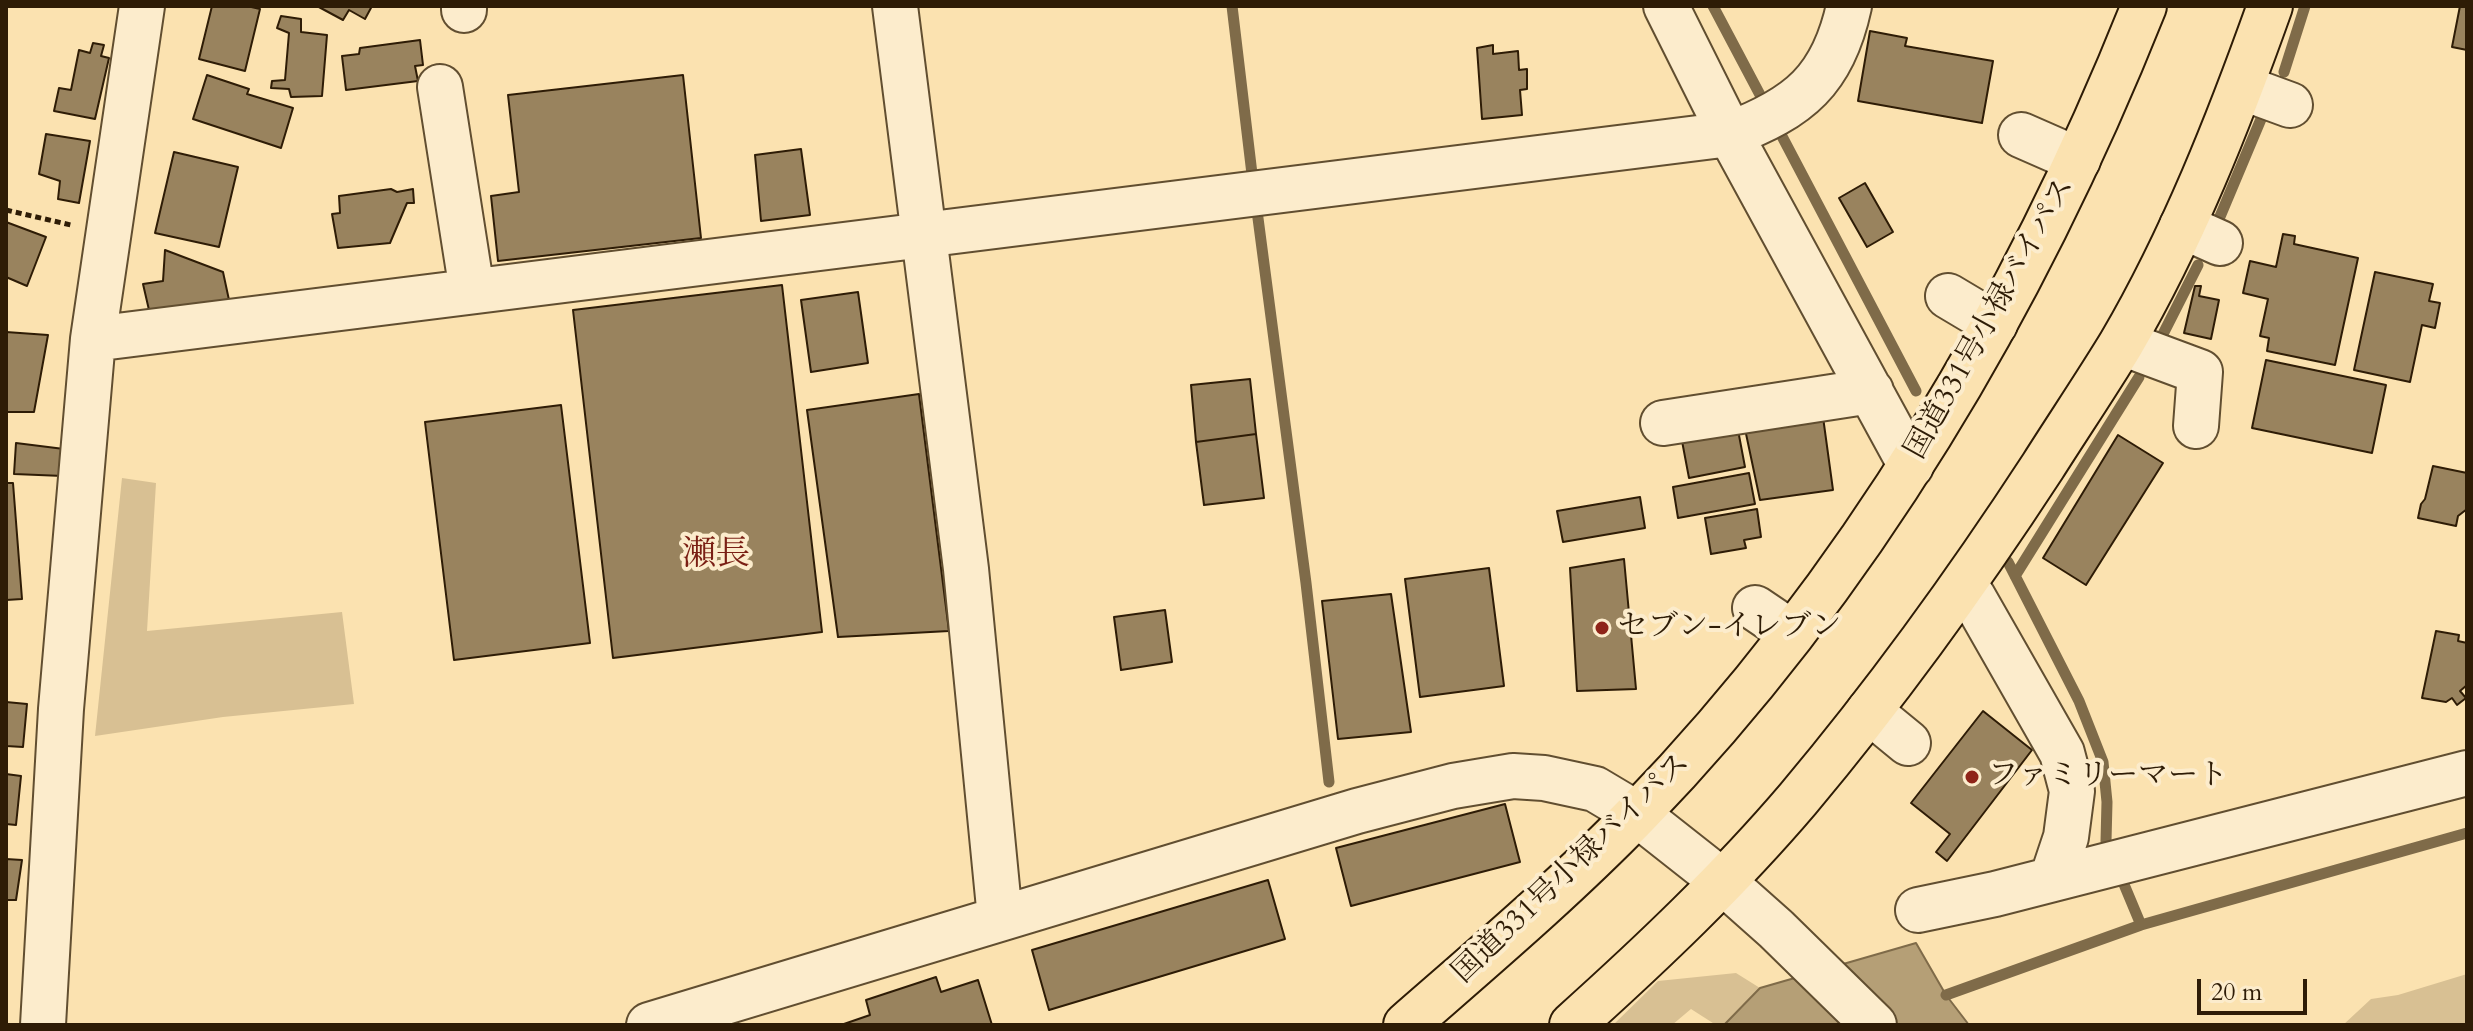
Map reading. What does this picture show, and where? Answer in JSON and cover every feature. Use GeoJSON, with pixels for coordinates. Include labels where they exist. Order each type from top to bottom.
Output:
{"type":"FeatureCollection","features":[{"type":"Feature","properties":{"kind":"highway","name":"国道331号小禄バイパス"},"geometry":{"type":"LineString","coordinates":[[1406,1025],[1544,905],[1637,814],[1696,750],[1792,633],[1911,466],[1954,398],[2029,262],[2078,160],[2144,6]]}},
{"type":"Feature","properties":{"kind":"highway"},"geometry":{"type":"LineString","coordinates":[[1572,1025],[1633,970],[1722,881],[1797,799],[1869,711],[1963,586],[2122,343],[2201,234],[2241,87],[2270,6]]}},
{"type":"Feature","properties":{"kind":"street"},"geometry":{"type":"LineString","coordinates":[[43,1025],[61,709],[93,339],[142,6]]}},
{"type":"Feature","properties":{"kind":"street"},"geometry":{"type":"LineString","coordinates":[[895,6],[966,569],[1000,918]]}},
{"type":"Feature","properties":{"kind":"street"},"geometry":{"type":"LineString","coordinates":[[1666,6],[1737,131],[1911,466]]}},
{"type":"Feature","properties":{"kind":"street"},"geometry":{"type":"LineString","coordinates":[[93,339],[1737,131],[1802,98],[1825,71],[1842,37],[1849,6]]}},
{"type":"Feature","properties":{"kind":"street"},"geometry":{"type":"LineString","coordinates":[[440,87],[472,291]]}},
{"type":"Feature","properties":{"kind":"street"},"geometry":{"type":"LineString","coordinates":[[2241,87],[2290,105]]}},
{"type":"Feature","properties":{"kind":"street"},"geometry":{"type":"LineString","coordinates":[[2021,135],[2078,160]]}},
{"type":"Feature","properties":{"kind":"street"},"geometry":{"type":"LineString","coordinates":[[1948,296],[1995,324]]}},
{"type":"Feature","properties":{"kind":"street"},"geometry":{"type":"LineString","coordinates":[[2122,343],[2200,372],[2196,426]]}},
{"type":"Feature","properties":{"kind":"street"},"geometry":{"type":"LineString","coordinates":[[1663,423],[1871,391]]}},
{"type":"Feature","properties":{"kind":"street"},"geometry":{"type":"LineString","coordinates":[[1963,586],[1973,597],[2062,753],[2072,791],[2064,876]]}},
{"type":"Feature","properties":{"kind":"street"},"geometry":{"type":"LineString","coordinates":[[1755,608],[1792,633]]}},
{"type":"Feature","properties":{"kind":"street"},"geometry":{"type":"LineString","coordinates":[[1869,711],[1908,743]]}},
{"type":"Feature","properties":{"kind":"street"},"geometry":{"type":"LineString","coordinates":[[1918,910],[1995,894],[2467,773]]}},
{"type":"Feature","properties":{"kind":"street"},"geometry":{"type":"LineString","coordinates":[[649,1025],[1357,811],[1453,786],[1513,776],[1544,778],[1595,789],[1637,814],[1722,881],[1874,1025]]}},
{"type":"Feature","properties":{"kind":"path"},"geometry":{"type":"LineString","coordinates":[[6,210],[84,228],[108,228]]}},
{"type":"Feature","properties":{"kind":"shaded area"},"geometry":{"type":"Polygon","coordinates":[[[122,478],[156,483],[147,631],[342,612],[354,704],[223,717],[95,736],[122,478]]]}},
{"type":"Feature","properties":{"kind":"shaded area"},"geometry":{"type":"Polygon","coordinates":[[[1916,943],[1946,995],[1969,1025],[1724,1025],[1760,988],[1916,943]]]}},
{"type":"Feature","properties":{"kind":"shaded area"},"geometry":{"type":"Polygon","coordinates":[[[1736,973],[1760,988],[1724,1025],[1716,1025],[1691,1009],[1672,1025],[1613,1025],[1658,981],[1736,973]]]}},
{"type":"Feature","properties":{"kind":"shaded area"},"geometry":{"type":"Polygon","coordinates":[[[2467,974],[2467,1025],[2343,1025],[2371,999],[2398,995],[2467,974]]]}},
{"type":"Feature","properties":{"kind":"building"},"geometry":{"type":"Polygon","coordinates":[[[212,6],[260,9],[245,71],[199,59],[212,6]]]}},
{"type":"Feature","properties":{"kind":"building"},"geometry":{"type":"Polygon","coordinates":[[[317,6],[372,6],[365,19],[349,10],[343,20],[317,6]]]}},
{"type":"Feature","properties":{"kind":"building"},"geometry":{"type":"Polygon","coordinates":[[[2460,6],[2467,6],[2467,50],[2452,47],[2460,6]]]}},
{"type":"Feature","properties":{"kind":"building"},"geometry":{"type":"Polygon","coordinates":[[[281,16],[301,19],[301,32],[327,35],[322,96],[291,97],[289,89],[271,88],[272,81],[285,80],[289,33],[277,28],[281,16]]]}},
{"type":"Feature","properties":{"kind":"building"},"geometry":{"type":"Polygon","coordinates":[[[1870,31],[1907,38],[1905,46],[1993,61],[1982,123],[1858,101],[1870,31]]]}},
{"type":"Feature","properties":{"kind":"building"},"geometry":{"type":"Polygon","coordinates":[[[420,40],[423,65],[415,66],[418,81],[346,90],[342,56],[359,54],[360,48],[420,40]]]}},
{"type":"Feature","properties":{"kind":"building"},"geometry":{"type":"Polygon","coordinates":[[[93,43],[104,45],[101,56],[109,58],[95,119],[54,111],[59,88],[71,90],[79,50],[90,53],[93,43]]]}},
{"type":"Feature","properties":{"kind":"building"},"geometry":{"type":"Polygon","coordinates":[[[1493,45],[1493,54],[1518,51],[1519,70],[1527,69],[1527,89],[1520,90],[1522,115],[1482,119],[1477,48],[1493,45]]]}},
{"type":"Feature","properties":{"kind":"building"},"geometry":{"type":"Polygon","coordinates":[[[207,75],[249,89],[247,94],[293,108],[281,148],[193,119],[207,75]]]}},
{"type":"Feature","properties":{"kind":"building"},"geometry":{"type":"Polygon","coordinates":[[[683,75],[701,238],[498,261],[491,196],[519,192],[508,95],[683,75]]]}},
{"type":"Feature","properties":{"kind":"building"},"geometry":{"type":"Polygon","coordinates":[[[46,134],[90,141],[79,203],[58,199],[60,181],[39,174],[46,134]]]}},
{"type":"Feature","properties":{"kind":"building"},"geometry":{"type":"Polygon","coordinates":[[[801,149],[810,215],[761,221],[755,155],[801,149]]]}},
{"type":"Feature","properties":{"kind":"building"},"geometry":{"type":"Polygon","coordinates":[[[174,152],[238,167],[219,247],[155,233],[174,152]]]}},
{"type":"Feature","properties":{"kind":"building"},"geometry":{"type":"Polygon","coordinates":[[[1865,183],[1893,232],[1867,247],[1839,198],[1865,183]]]}},
{"type":"Feature","properties":{"kind":"building"},"geometry":{"type":"Polygon","coordinates":[[[391,189],[397,192],[413,189],[414,203],[407,203],[390,243],[338,248],[332,214],[340,213],[339,196],[391,189]]]}},
{"type":"Feature","properties":{"kind":"building"},"geometry":{"type":"Polygon","coordinates":[[[6,222],[46,237],[27,286],[6,277],[6,222]]]}},
{"type":"Feature","properties":{"kind":"building"},"geometry":{"type":"Polygon","coordinates":[[[2283,234],[2295,236],[2294,244],[2358,258],[2335,365],[2267,351],[2269,338],[2260,336],[2268,299],[2243,293],[2250,261],[2276,267],[2283,234]]]}},
{"type":"Feature","properties":{"kind":"building"},"geometry":{"type":"Polygon","coordinates":[[[165,250],[223,272],[229,300],[149,310],[143,284],[163,281],[165,250]]]}},
{"type":"Feature","properties":{"kind":"building"},"geometry":{"type":"Polygon","coordinates":[[[2375,272],[2433,284],[2429,301],[2440,303],[2435,328],[2422,325],[2410,382],[2354,370],[2375,272]]]}},
{"type":"Feature","properties":{"kind":"building"},"geometry":{"type":"Polygon","coordinates":[[[782,285],[822,632],[613,658],[573,310],[782,285]]]}},
{"type":"Feature","properties":{"kind":"building"},"geometry":{"type":"Polygon","coordinates":[[[2195,286],[2201,286],[2199,296],[2219,300],[2211,339],[2184,333],[2195,286]]]}},
{"type":"Feature","properties":{"kind":"building"},"geometry":{"type":"Polygon","coordinates":[[[858,292],[868,363],[811,372],[801,300],[858,292]]]}},
{"type":"Feature","properties":{"kind":"building"},"geometry":{"type":"Polygon","coordinates":[[[6,332],[48,335],[34,412],[6,412],[6,332]]]}},
{"type":"Feature","properties":{"kind":"building"},"geometry":{"type":"Polygon","coordinates":[[[2266,360],[2386,385],[2372,453],[2252,428],[2266,360]]]}},
{"type":"Feature","properties":{"kind":"building"},"geometry":{"type":"Polygon","coordinates":[[[1250,379],[1256,434],[1196,442],[1191,385],[1250,379]]]}},
{"type":"Feature","properties":{"kind":"building"},"geometry":{"type":"Polygon","coordinates":[[[919,394],[949,631],[838,637],[807,410],[919,394]]]}},
{"type":"Feature","properties":{"kind":"building"},"geometry":{"type":"Polygon","coordinates":[[[561,405],[590,643],[454,660],[425,422],[561,405]]]}},
{"type":"Feature","properties":{"kind":"building"},"geometry":{"type":"Polygon","coordinates":[[[1823,417],[1833,490],[1760,500],[1745,429],[1823,417]]]}},
{"type":"Feature","properties":{"kind":"building"},"geometry":{"type":"Polygon","coordinates":[[[1738,430],[1745,467],[1689,478],[1682,441],[1738,430]]]}},
{"type":"Feature","properties":{"kind":"building"},"geometry":{"type":"Polygon","coordinates":[[[1256,434],[1264,498],[1204,505],[1196,442],[1256,434]]]}},
{"type":"Feature","properties":{"kind":"building"},"geometry":{"type":"Polygon","coordinates":[[[2118,435],[2163,463],[2086,585],[2043,558],[2118,435]]]}},
{"type":"Feature","properties":{"kind":"building"},"geometry":{"type":"Polygon","coordinates":[[[16,443],[64,449],[63,476],[14,474],[16,443]]]}},
{"type":"Feature","properties":{"kind":"building"},"geometry":{"type":"Polygon","coordinates":[[[2433,466],[2467,473],[2467,509],[2458,516],[2456,526],[2418,518],[2433,466]]]}},
{"type":"Feature","properties":{"kind":"building"},"geometry":{"type":"Polygon","coordinates":[[[1749,473],[1755,504],[1678,518],[1673,487],[1749,473]]]}},
{"type":"Feature","properties":{"kind":"building"},"geometry":{"type":"Polygon","coordinates":[[[6,483],[13,483],[22,599],[6,600],[6,483]]]}},
{"type":"Feature","properties":{"kind":"building"},"geometry":{"type":"Polygon","coordinates":[[[1640,497],[1645,528],[1563,542],[1557,511],[1640,497]]]}},
{"type":"Feature","properties":{"kind":"building"},"geometry":{"type":"Polygon","coordinates":[[[1757,509],[1761,537],[1744,540],[1746,548],[1711,554],[1705,518],[1757,509]]]}},
{"type":"Feature","properties":{"kind":"building","name":"セブン-イレブン"},"geometry":{"type":"Polygon","coordinates":[[[1624,559],[1636,689],[1577,691],[1570,568],[1624,559]]]}},
{"type":"Feature","properties":{"kind":"building"},"geometry":{"type":"Polygon","coordinates":[[[1489,568],[1504,686],[1420,697],[1405,579],[1489,568]]]}},
{"type":"Feature","properties":{"kind":"building"},"geometry":{"type":"Polygon","coordinates":[[[1391,594],[1411,732],[1338,739],[1322,601],[1391,594]]]}},
{"type":"Feature","properties":{"kind":"building"},"geometry":{"type":"Polygon","coordinates":[[[1165,610],[1172,662],[1121,670],[1114,617],[1165,610]]]}},
{"type":"Feature","properties":{"kind":"building"},"geometry":{"type":"Polygon","coordinates":[[[2436,631],[2459,635],[2458,641],[2467,643],[2467,685],[2460,691],[2466,698],[2457,705],[2452,698],[2446,702],[2422,698],[2436,631]]]}},
{"type":"Feature","properties":{"kind":"building"},"geometry":{"type":"Polygon","coordinates":[[[6,702],[27,704],[23,747],[6,746],[6,702]]]}},
{"type":"Feature","properties":{"kind":"building","name":"ファミリーマート"},"geometry":{"type":"Polygon","coordinates":[[[1983,711],[2032,750],[1947,861],[1936,852],[1950,834],[1911,803],[1983,711]]]}},
{"type":"Feature","properties":{"kind":"building"},"geometry":{"type":"Polygon","coordinates":[[[6,774],[21,776],[16,825],[6,824],[6,774]]]}},
{"type":"Feature","properties":{"kind":"building"},"geometry":{"type":"Polygon","coordinates":[[[1505,804],[1520,862],[1351,906],[1336,848],[1505,804]]]}},
{"type":"Feature","properties":{"kind":"building"},"geometry":{"type":"Polygon","coordinates":[[[6,859],[22,860],[16,900],[6,900],[6,859]]]}},
{"type":"Feature","properties":{"kind":"building"},"geometry":{"type":"Polygon","coordinates":[[[1268,880],[1285,939],[1049,1010],[1032,950],[1268,880]]]}},
{"type":"Feature","properties":{"kind":"building"},"geometry":{"type":"Polygon","coordinates":[[[936,977],[941,992],[978,980],[992,1025],[841,1025],[870,1015],[866,1000],[936,977]]]}},
{"type":"Feature","properties":{"kind":"waterway"},"geometry":{"type":"LineString","coordinates":[[1232,6],[1252,174]]}},
{"type":"Feature","properties":{"kind":"waterway"},"geometry":{"type":"LineString","coordinates":[[1713,6],[1767,108]]}},
{"type":"Feature","properties":{"kind":"waterway"},"geometry":{"type":"LineString","coordinates":[[2284,72],[2305,6]]}},
{"type":"Feature","properties":{"kind":"waterway"},"geometry":{"type":"LineString","coordinates":[[2219,219],[2261,119]]}},
{"type":"Feature","properties":{"kind":"waterway"},"geometry":{"type":"LineString","coordinates":[[1775,123],[1916,391]]}},
{"type":"Feature","properties":{"kind":"waterway"},"geometry":{"type":"LineString","coordinates":[[1256,203],[1329,782]]}},
{"type":"Feature","properties":{"kind":"waterway"},"geometry":{"type":"LineString","coordinates":[[2160,340],[2198,265]]}},
{"type":"Feature","properties":{"kind":"waterway"},"geometry":{"type":"LineString","coordinates":[[2015,576],[2139,377]]}},
{"type":"Feature","properties":{"kind":"waterway"},"geometry":{"type":"LineString","coordinates":[[2008,562],[2079,701],[2103,762],[2107,802],[2106,841],[2112,854]]}},
{"type":"Feature","properties":{"kind":"waterway"},"geometry":{"type":"LineString","coordinates":[[1946,995],[2141,925],[2467,833]]}},
{"type":"Feature","properties":{"kind":"waterway"},"geometry":{"type":"LineString","coordinates":[[2118,870],[2141,925]]}},
{"type":"Feature","properties":{"kind":"place","name":"セブン-イレブン"},"geometry":{"type":"Point","coordinates":[1602,628]}},
{"type":"Feature","properties":{"kind":"place","name":"ファミリーマート"},"geometry":{"type":"Point","coordinates":[1972,777]}},
{"type":"Feature","properties":{"kind":"district","name":"瀬長"},"geometry":{"type":"Point","coordinates":[716,556]}}]}
